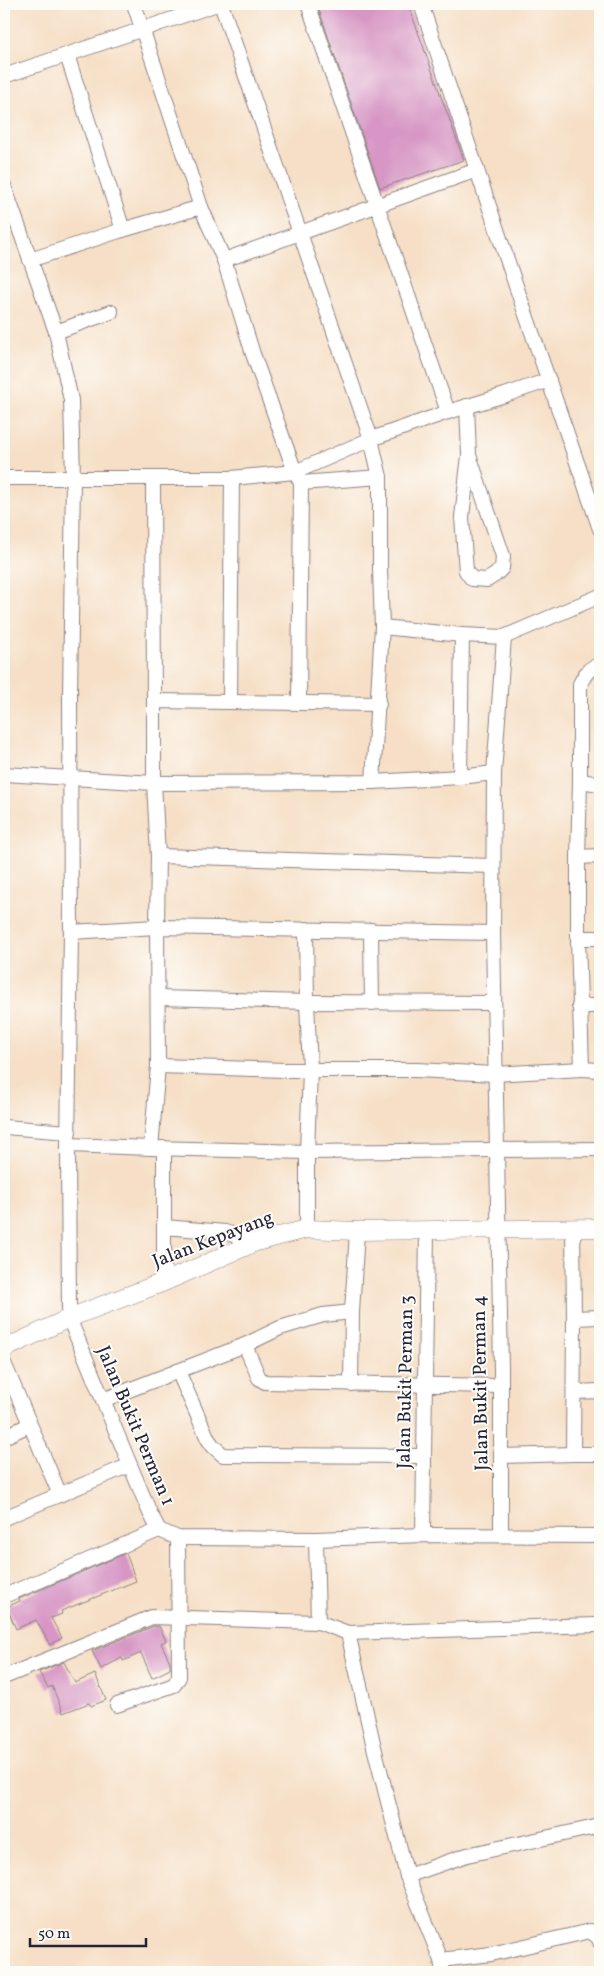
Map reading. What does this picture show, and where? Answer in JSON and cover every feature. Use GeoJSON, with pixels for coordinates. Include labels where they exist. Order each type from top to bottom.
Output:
{"type":"FeatureCollection","features":[{"type":"Feature","properties":{"kind":"street"},"geometry":{"type":"LineString","coordinates":[[134,4],[201,207],[224,260],[254,354],[298,478],[300,703]]}},
{"type":"Feature","properties":{"kind":"street"},"geometry":{"type":"LineString","coordinates":[[4,76],[217,4]]}},
{"type":"Feature","properties":{"kind":"street"},"geometry":{"type":"LineString","coordinates":[[221,4],[371,439],[380,477],[382,627],[373,782]]}},
{"type":"Feature","properties":{"kind":"street"},"geometry":{"type":"LineString","coordinates":[[308,4],[448,412]]}},
{"type":"Feature","properties":{"kind":"street"},"geometry":{"type":"LineString","coordinates":[[421,4],[600,529]]}},
{"type":"Feature","properties":{"kind":"street"},"geometry":{"type":"LineString","coordinates":[[67,55],[123,230]]}},
{"type":"Feature","properties":{"kind":"street"},"geometry":{"type":"LineString","coordinates":[[224,260],[477,170]]}},
{"type":"Feature","properties":{"kind":"street"},"geometry":{"type":"LineString","coordinates":[[4,186],[7,206],[30,260],[56,332],[71,400],[73,478],[70,696],[72,932],[69,1318]]}},
{"type":"Feature","properties":{"kind":"street"},"geometry":{"type":"LineString","coordinates":[[30,260],[201,207]]}},
{"type":"Feature","properties":{"kind":"street"},"geometry":{"type":"LineString","coordinates":[[56,332],[111,312]]}},
{"type":"Feature","properties":{"kind":"street"},"geometry":{"type":"LineString","coordinates":[[298,478],[371,439],[549,380]]}},
{"type":"Feature","properties":{"kind":"street"},"geometry":{"type":"LineString","coordinates":[[467,406],[469,455],[462,517],[466,571],[472,580],[487,580],[502,568],[503,556],[469,455]]}},
{"type":"Feature","properties":{"kind":"street"},"geometry":{"type":"LineString","coordinates":[[4,478],[380,477]]}},
{"type":"Feature","properties":{"kind":"street"},"geometry":{"type":"LineString","coordinates":[[153,478],[154,783],[158,856],[159,998],[157,1148],[164,1227],[164,1282]]}},
{"type":"Feature","properties":{"kind":"street"},"geometry":{"type":"LineString","coordinates":[[230,702],[232,478]]}},
{"type":"Feature","properties":{"kind":"street"},"geometry":{"type":"LineString","coordinates":[[382,627],[504,637],[600,596]]}},
{"type":"Feature","properties":{"kind":"street"},"geometry":{"type":"LineString","coordinates":[[460,778],[462,635]]}},
{"type":"Feature","properties":{"kind":"street","name":"Jalan Bukit Perman 4"},"geometry":{"type":"LineString","coordinates":[[501,1535],[501,1386],[493,866],[494,773],[504,637]]}},
{"type":"Feature","properties":{"kind":"street"},"geometry":{"type":"LineString","coordinates":[[582,1070],[578,938],[580,684],[590,669],[600,665]]}},
{"type":"Feature","properties":{"kind":"street"},"geometry":{"type":"LineString","coordinates":[[154,701],[379,704]]}},
{"type":"Feature","properties":{"kind":"street"},"geometry":{"type":"LineString","coordinates":[[4,774],[154,783],[373,782],[460,778],[494,773]]}},
{"type":"Feature","properties":{"kind":"street"},"geometry":{"type":"LineString","coordinates":[[580,781],[600,784]]}},
{"type":"Feature","properties":{"kind":"street"},"geometry":{"type":"LineString","coordinates":[[158,856],[493,866]]}},
{"type":"Feature","properties":{"kind":"street"},"geometry":{"type":"LineString","coordinates":[[578,857],[600,856]]}},
{"type":"Feature","properties":{"kind":"street"},"geometry":{"type":"LineString","coordinates":[[72,932],[157,926],[493,933]]}},
{"type":"Feature","properties":{"kind":"street"},"geometry":{"type":"LineString","coordinates":[[306,929],[310,1070],[307,1229]]}},
{"type":"Feature","properties":{"kind":"street"},"geometry":{"type":"LineString","coordinates":[[371,930],[372,1003]]}},
{"type":"Feature","properties":{"kind":"street"},"geometry":{"type":"LineString","coordinates":[[578,938],[600,938]]}},
{"type":"Feature","properties":{"kind":"street"},"geometry":{"type":"LineString","coordinates":[[159,998],[372,1003],[494,1003]]}},
{"type":"Feature","properties":{"kind":"street"},"geometry":{"type":"LineString","coordinates":[[579,1006],[600,1006]]}},
{"type":"Feature","properties":{"kind":"street"},"geometry":{"type":"LineString","coordinates":[[158,1066],[310,1070],[416,1070],[495,1074],[600,1070]]}},
{"type":"Feature","properties":{"kind":"street"},"geometry":{"type":"LineString","coordinates":[[4,1127],[69,1139],[157,1148],[307,1152],[600,1150]]}},
{"type":"Feature","properties":{"kind":"street"},"geometry":{"type":"LineString","coordinates":[[164,1227],[225,1232],[256,1242]]}},
{"type":"Feature","properties":{"kind":"street"},"geometry":{"type":"LineString","coordinates":[[573,1228],[573,1454]]}},
{"type":"Feature","properties":{"kind":"street","name":"Jalan Kepayang"},"geometry":{"type":"LineString","coordinates":[[4,1349],[69,1318],[164,1282],[256,1242],[307,1229],[357,1231],[600,1228]]}},
{"type":"Feature","properties":{"kind":"street","name":"Jalan Bukit Perman 3"},"geometry":{"type":"LineString","coordinates":[[423,1535],[427,1230]]}},
{"type":"Feature","properties":{"kind":"street"},"geometry":{"type":"LineString","coordinates":[[352,1384],[352,1312],[357,1231]]}},
{"type":"Feature","properties":{"kind":"street"},"geometry":{"type":"LineString","coordinates":[[103,1400],[245,1345],[280,1328],[323,1314],[352,1312]]}},
{"type":"Feature","properties":{"kind":"street"},"geometry":{"type":"LineString","coordinates":[[574,1318],[600,1317]]}},
{"type":"Feature","properties":{"kind":"street","name":"Jalan Bukit Perman 1"},"geometry":{"type":"LineString","coordinates":[[69,1318],[150,1513],[159,1530],[178,1538]]}},
{"type":"Feature","properties":{"kind":"street"},"geometry":{"type":"LineString","coordinates":[[245,1345],[259,1378],[266,1382],[501,1386]]}},
{"type":"Feature","properties":{"kind":"street"},"geometry":{"type":"LineString","coordinates":[[4,1363],[60,1495]]}},
{"type":"Feature","properties":{"kind":"street"},"geometry":{"type":"LineString","coordinates":[[178,1371],[208,1439],[212,1446],[223,1455],[424,1456]]}},
{"type":"Feature","properties":{"kind":"street"},"geometry":{"type":"LineString","coordinates":[[574,1392],[600,1391]]}},
{"type":"Feature","properties":{"kind":"street"},"geometry":{"type":"LineString","coordinates":[[4,1436],[29,1425]]}},
{"type":"Feature","properties":{"kind":"street"},"geometry":{"type":"LineString","coordinates":[[501,1456],[600,1454]]}},
{"type":"Feature","properties":{"kind":"street"},"geometry":{"type":"LineString","coordinates":[[4,1518],[130,1465]]}},
{"type":"Feature","properties":{"kind":"street"},"geometry":{"type":"LineString","coordinates":[[4,1596],[159,1530]]}},
{"type":"Feature","properties":{"kind":"street"},"geometry":{"type":"LineString","coordinates":[[117,1705],[174,1685],[179,1678],[178,1538],[316,1539],[423,1535],[600,1536]]}},
{"type":"Feature","properties":{"kind":"street"},"geometry":{"type":"LineString","coordinates":[[316,1539],[318,1622]]}},
{"type":"Feature","properties":{"kind":"street"},"geometry":{"type":"LineString","coordinates":[[4,1676],[152,1617],[318,1622],[348,1633],[596,1625]]}},
{"type":"Feature","properties":{"kind":"street"},"geometry":{"type":"LineString","coordinates":[[348,1633],[374,1747],[407,1876],[442,1966],[590,1931],[599,1938],[600,1942]]}},
{"type":"Feature","properties":{"kind":"street"},"geometry":{"type":"LineString","coordinates":[[407,1876],[467,1855],[600,1826]]}},
{"type":"Feature","properties":{"kind":"building"},"geometry":{"type":"Polygon","coordinates":[[[317,4],[408,4],[464,160],[380,188],[317,4]]]}},
{"type":"Feature","properties":{"kind":"building"},"geometry":{"type":"Polygon","coordinates":[[[126,1553],[136,1581],[61,1611],[62,1614],[51,1618],[62,1638],[50,1645],[36,1620],[16,1629],[7,1607],[20,1601],[19,1599],[126,1553]]]}},
{"type":"Feature","properties":{"kind":"building"},"geometry":{"type":"Polygon","coordinates":[[[154,1626],[159,1626],[166,1641],[161,1643],[170,1662],[170,1669],[152,1678],[141,1653],[123,1661],[122,1658],[101,1669],[92,1651],[154,1626]]]}},
{"type":"Feature","properties":{"kind":"building"},"geometry":{"type":"Polygon","coordinates":[[[64,1662],[75,1683],[95,1674],[106,1700],[91,1706],[89,1703],[63,1713],[52,1686],[48,1688],[39,1672],[64,1662]]]}}]}
